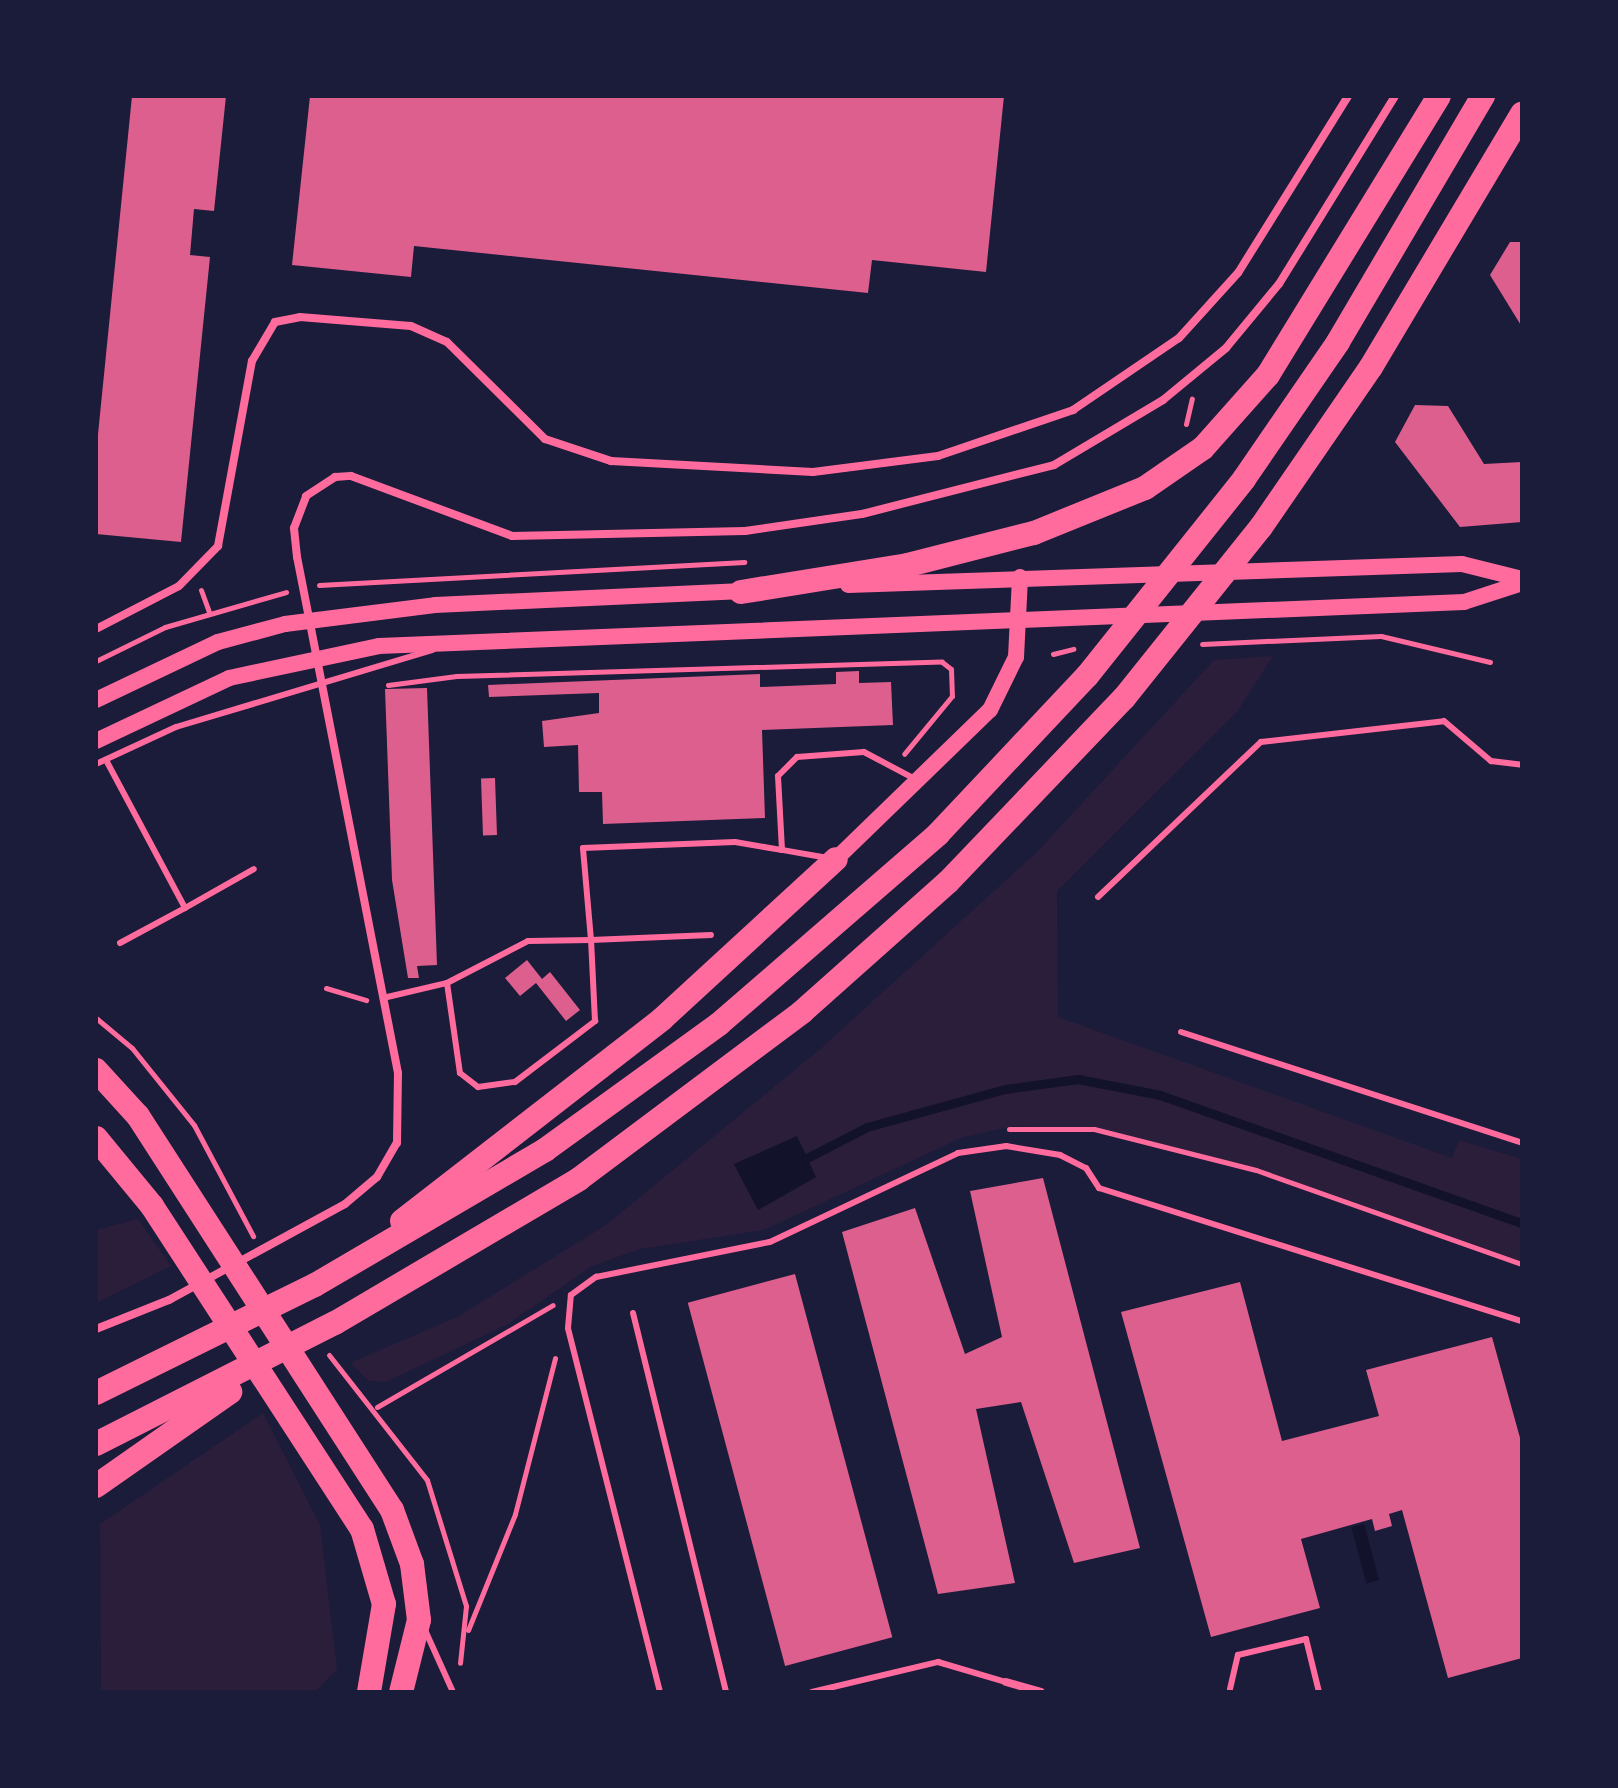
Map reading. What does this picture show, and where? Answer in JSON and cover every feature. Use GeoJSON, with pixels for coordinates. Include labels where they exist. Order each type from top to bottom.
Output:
{"type":"FeatureCollection","features":[{"type":"Feature","properties":{"kind":"highway"},"geometry":{"type":"LineString","coordinates":[[741,592],[908,565],[1034,533],[1145,488],[1203,448],[1268,375],[1439,96]]}},
{"type":"Feature","properties":{"kind":"highway"},"geometry":{"type":"LineString","coordinates":[[96,1393],[321,1282],[613,1103],[795,961],[949,823],[1087,676],[1244,479],[1338,342],[1483,96]]}},
{"type":"Feature","properties":{"kind":"highway"},"geometry":{"type":"LineString","coordinates":[[96,1486],[225,1388],[527,1212],[698,1094],[875,950],[1012,819],[1124,698],[1270,515],[1371,367],[1522,114]]}},
{"type":"Feature","properties":{"kind":"highway"},"geometry":{"type":"LineString","coordinates":[[321,1282],[662,1019],[836,859]]}},
{"type":"Feature","properties":{"kind":"highway"},"geometry":{"type":"LineString","coordinates":[[96,1070],[138,1116],[376,1479],[408,1550],[419,1620],[401,1692]]}},
{"type":"Feature","properties":{"kind":"highway"},"geometry":{"type":"LineString","coordinates":[[96,1138],[152,1206],[362,1529],[384,1604],[369,1692]]}},
{"type":"Feature","properties":{"kind":"highway"},"geometry":{"type":"LineString","coordinates":[[96,1444],[225,1388]]}},
{"type":"Feature","properties":{"kind":"main road"},"geometry":{"type":"LineString","coordinates":[[96,700],[218,642],[285,624],[435,605],[1020,577],[1264,574],[1462,564],[1522,581]]}},
{"type":"Feature","properties":{"kind":"main road"},"geometry":{"type":"LineString","coordinates":[[836,859],[921,783],[990,710],[1016,657],[1020,577]]}},
{"type":"Feature","properties":{"kind":"main road"},"geometry":{"type":"LineString","coordinates":[[96,741],[176,698],[275,664],[379,646],[446,646],[1464,602],[1522,581]]}},
{"type":"Feature","properties":{"kind":"street"},"geometry":{"type":"LineString","coordinates":[[96,629],[179,586],[218,546],[252,361],[275,322],[310,317],[411,326],[447,342],[545,439],[611,461],[813,472],[938,456],[1073,410],[1179,338],[1238,273],[1348,96]]}},
{"type":"Feature","properties":{"kind":"street"},"geometry":{"type":"LineString","coordinates":[[96,1329],[169,1300],[288,1237],[364,1190],[397,1143],[401,1101],[297,557],[297,511],[335,477],[375,479],[452,518],[512,536],[745,531],[862,514],[1054,465],[1163,400],[1226,348],[1279,284],[1395,96]]}},
{"type":"Feature","properties":{"kind":"street"},"geometry":{"type":"LineString","coordinates":[[1006,1682],[1041,1692]]}},
{"type":"Feature","properties":{"kind":"lane"},"geometry":{"type":"LineString","coordinates":[[96,764],[176,727],[446,646]]}},
{"type":"Feature","properties":{"kind":"lane"},"geometry":{"type":"LineString","coordinates":[[1098,897],[1261,742],[1444,721],[1491,761],[1522,765]]}},
{"type":"Feature","properties":{"kind":"lane"},"geometry":{"type":"LineString","coordinates":[[782,850],[778,776],[797,757],[864,752],[895,764],[921,783]]}},
{"type":"Feature","properties":{"kind":"lane"},"geometry":{"type":"LineString","coordinates":[[106,760],[185,908]]}},
{"type":"Feature","properties":{"kind":"lane"},"geometry":{"type":"LineString","coordinates":[[447,983],[460,1073],[478,1087],[515,1082],[595,1021],[583,848],[735,842],[836,859]]}},
{"type":"Feature","properties":{"kind":"lane"},"geometry":{"type":"LineString","coordinates":[[120,943],[254,869]]}},
{"type":"Feature","properties":{"kind":"lane"},"geometry":{"type":"LineString","coordinates":[[383,998],[447,983],[528,941],[711,935]]}},
{"type":"Feature","properties":{"kind":"lane"},"geometry":{"type":"LineString","coordinates":[[1181,1032],[1522,1143]]}},
{"type":"Feature","properties":{"kind":"lane"},"geometry":{"type":"LineString","coordinates":[[660,1692],[568,1328],[571,1295],[628,1266],[770,1242],[958,1153],[1006,1146],[1060,1155],[1086,1168],[1099,1188],[1522,1321]]}},
{"type":"Feature","properties":{"kind":"lane"},"geometry":{"type":"LineString","coordinates":[[633,1313],[726,1692]]}},
{"type":"Feature","properties":{"kind":"lane"},"geometry":{"type":"LineString","coordinates":[[419,1620],[447,1666],[451,1689]]}},
{"type":"Feature","properties":{"kind":"lane"},"geometry":{"type":"LineString","coordinates":[[1230,1689],[1238,1655],[1306,1639],[1319,1692]]}},
{"type":"Feature","properties":{"kind":"lane"},"geometry":{"type":"LineString","coordinates":[[812,1692],[938,1662],[1006,1682]]}},
{"type":"Feature","properties":{"kind":"path"},"geometry":{"type":"LineString","coordinates":[[1209,643],[1381,636],[1490,662]]}},
{"type":"Feature","properties":{"kind":"path"},"geometry":{"type":"LineString","coordinates":[[1053,654],[1074,648]]}},
{"type":"Feature","properties":{"kind":"path"},"geometry":{"type":"LineString","coordinates":[[379,686],[456,676],[942,662],[951,669],[952,696],[895,764]]}},
{"type":"Feature","properties":{"kind":"path"},"geometry":{"type":"LineString","coordinates":[[326,988],[383,998]]}},
{"type":"Feature","properties":{"kind":"path"},"geometry":{"type":"LineString","coordinates":[[96,1018],[132,1048],[194,1125],[261,1248]]}},
{"type":"Feature","properties":{"kind":"path"},"geometry":{"type":"LineString","coordinates":[[1001,1133],[1015,1126],[1094,1129],[1256,1170],[1522,1264]]}},
{"type":"Feature","properties":{"kind":"path"},"geometry":{"type":"LineString","coordinates":[[377,1407],[571,1295]]}},
{"type":"Feature","properties":{"kind":"path"},"geometry":{"type":"LineString","coordinates":[[326,1351],[377,1407],[432,1491],[454,1553],[466,1636]]}},
{"type":"Feature","properties":{"kind":"path"},"geometry":{"type":"LineString","coordinates":[[451,1689],[466,1636],[515,1514],[556,1354]]}},
{"type":"Feature","properties":{"kind":"shaded area"},"geometry":{"type":"Polygon","coordinates":[[[1273,656],[1237,712],[1057,891],[1058,1017],[1452,1158],[1459,1140],[1522,1159],[1522,1264],[1256,1170],[1094,1129],[1015,1126],[963,1137],[764,1230],[640,1249],[592,1266],[508,1324],[386,1382],[369,1381],[350,1363],[457,1317],[606,1225],[819,1050],[1037,852],[1214,660],[1273,656]],[[734,1164],[758,1210],[816,1177],[734,1164]]]}},
{"type":"Feature","properties":{"kind":"shaded area"},"geometry":{"type":"Polygon","coordinates":[[[797,1136],[816,1177],[758,1210],[734,1164],[797,1136]]]}},
{"type":"Feature","properties":{"kind":"shaded area"},"geometry":{"type":"Polygon","coordinates":[[[138,1219],[171,1266],[96,1303],[96,1230],[138,1219]]]}},
{"type":"Feature","properties":{"kind":"shaded area"},"geometry":{"type":"Polygon","coordinates":[[[263,1413],[320,1525],[337,1669],[315,1692],[101,1692],[100,1524],[263,1413]]]}},
{"type":"Feature","properties":{"kind":"shaded area"},"geometry":{"type":"Polygon","coordinates":[[[1364,1524],[1379,1580],[1366,1583],[1351,1527],[1364,1524]]]}},
{"type":"Feature","properties":{"kind":"building"},"geometry":{"type":"Polygon","coordinates":[[[132,96],[226,96],[214,211],[194,209],[190,255],[210,257],[181,542],[96,534],[96,454],[132,96]]]}},
{"type":"Feature","properties":{"kind":"building"},"geometry":{"type":"Polygon","coordinates":[[[310,96],[1004,96],[986,272],[872,260],[868,293],[414,246],[411,277],[292,265],[310,96]]]}},
{"type":"Feature","properties":{"kind":"building"},"geometry":{"type":"Polygon","coordinates":[[[1510,242],[1522,242],[1522,327],[1490,275],[1510,242]]]}},
{"type":"Feature","properties":{"kind":"building"},"geometry":{"type":"Polygon","coordinates":[[[1415,405],[1448,406],[1484,464],[1522,462],[1522,522],[1460,527],[1395,442],[1415,405]]]}},
{"type":"Feature","properties":{"kind":"building"},"geometry":{"type":"Polygon","coordinates":[[[859,671],[859,683],[891,682],[893,725],[762,730],[765,818],[603,824],[602,792],[579,792],[578,745],[544,747],[542,721],[599,713],[599,693],[489,697],[488,685],[760,674],[760,687],[836,684],[836,672],[859,671]]]}},
{"type":"Feature","properties":{"kind":"building"},"geometry":{"type":"Polygon","coordinates":[[[427,688],[437,965],[417,966],[419,978],[408,978],[392,880],[385,689],[427,688]]]}},
{"type":"Feature","properties":{"kind":"building"},"geometry":{"type":"Polygon","coordinates":[[[481,778],[495,778],[497,835],[483,835],[481,778]]]}},
{"type":"Feature","properties":{"kind":"building"},"geometry":{"type":"Polygon","coordinates":[[[527,960],[542,979],[550,972],[580,1010],[566,1021],[536,983],[520,996],[505,978],[527,960]]]}},
{"type":"Feature","properties":{"kind":"building"},"geometry":{"type":"Polygon","coordinates":[[[1043,1178],[1140,1548],[1074,1563],[1021,1402],[976,1409],[1015,1583],[938,1594],[842,1232],[915,1208],[965,1354],[1002,1337],[970,1191],[1043,1178]]]}},
{"type":"Feature","properties":{"kind":"building"},"geometry":{"type":"Polygon","coordinates":[[[795,1274],[892,1637],[785,1666],[688,1303],[795,1274]]]}},
{"type":"Feature","properties":{"kind":"building"},"geometry":{"type":"Polygon","coordinates":[[[1240,1282],[1282,1441],[1379,1416],[1366,1370],[1492,1337],[1522,1445],[1522,1658],[1448,1678],[1402,1510],[1389,1514],[1392,1526],[1375,1531],[1372,1519],[1301,1539],[1320,1608],[1211,1637],[1121,1312],[1240,1282]]]}},
{"type":"Feature","properties":{"kind":"waterway"},"geometry":{"type":"LineString","coordinates":[[799,1162],[867,1127],[1005,1089],[1078,1079],[1160,1095],[1522,1223]]}}]}
